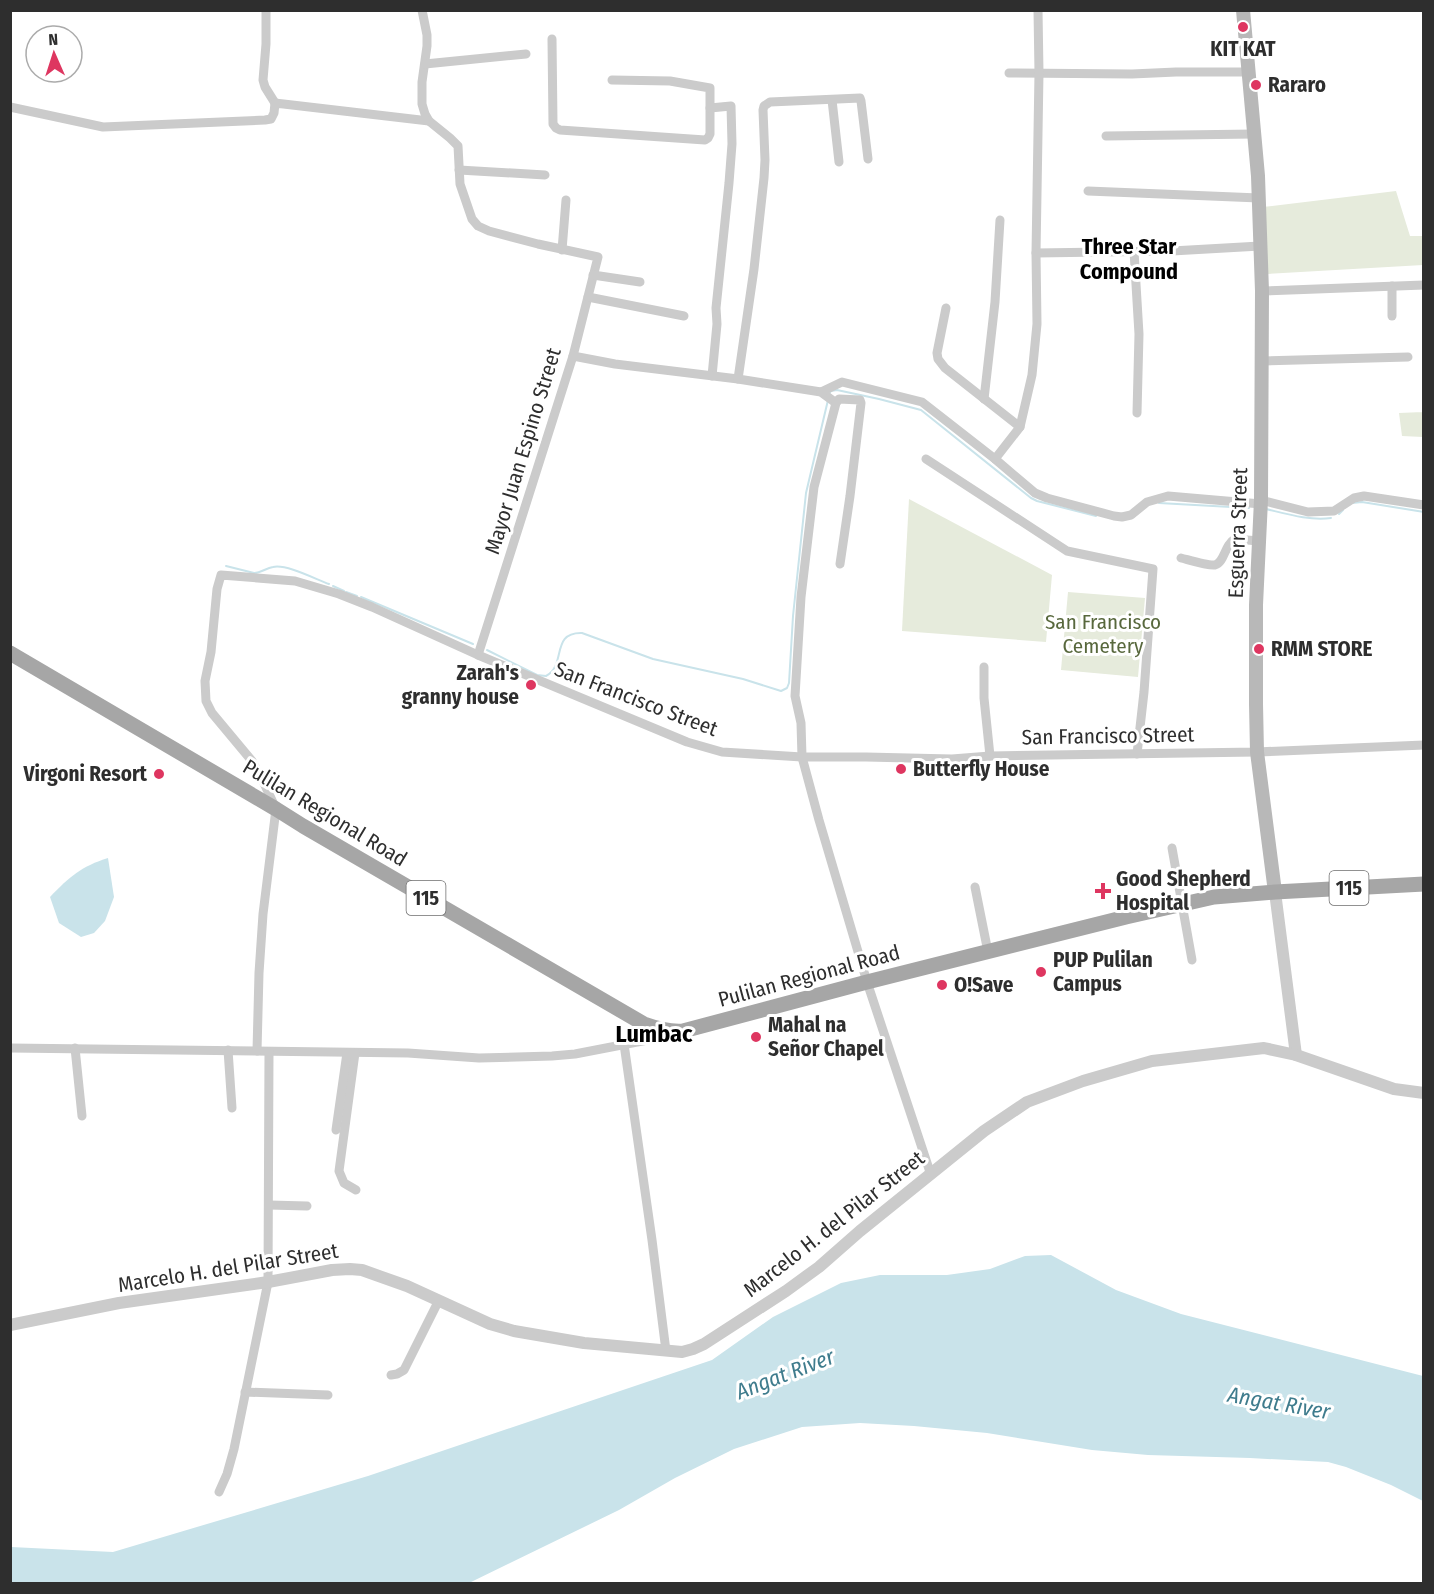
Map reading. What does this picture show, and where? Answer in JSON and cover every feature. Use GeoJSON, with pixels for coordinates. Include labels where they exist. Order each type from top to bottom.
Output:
{"type":"FeatureCollection","features":[{"type":"Feature","properties":{"kind":"main road","name":"Esguerra Street"},"geometry":{"type":"LineString","coordinates":[[1243,10],[1259,198],[1262,291],[1261,502],[1256,605],[1257,752],[1275,892]]}},
{"type":"Feature","properties":{"kind":"main road","name":"Pulilan Regional Road"},"geometry":{"type":"LineString","coordinates":[[10,653],[644,1024],[670,1032],[683,1031],[867,982],[1214,897],[1424,884]]}},
{"type":"Feature","properties":{"kind":"street"},"geometry":{"type":"LineString","coordinates":[[10,107],[103,127],[271,119],[275,103],[263,80],[266,10]]}},
{"type":"Feature","properties":{"kind":"street"},"geometry":{"type":"LineString","coordinates":[[423,10],[427,35],[422,104],[429,122],[458,146],[460,184],[472,219],[478,226],[489,231],[562,250],[566,200]]}},
{"type":"Feature","properties":{"kind":"street"},"geometry":{"type":"LineString","coordinates":[[995,459],[1020,427],[1032,375],[1037,324],[1038,10]]}},
{"type":"Feature","properties":{"kind":"street"},"geometry":{"type":"LineString","coordinates":[[552,39],[556,129],[705,140],[708,138],[710,134],[710,88],[670,81],[612,80]]}},
{"type":"Feature","properties":{"kind":"street"},"geometry":{"type":"LineString","coordinates":[[425,64],[526,54]]}},
{"type":"Feature","properties":{"kind":"street"},"geometry":{"type":"LineString","coordinates":[[1010,73],[1248,72]]}},
{"type":"Feature","properties":{"kind":"street"},"geometry":{"type":"LineString","coordinates":[[738,379],[764,178],[764,106],[770,102],[858,98],[861,101],[868,159]]}},
{"type":"Feature","properties":{"kind":"street"},"geometry":{"type":"LineString","coordinates":[[832,100],[839,162]]}},
{"type":"Feature","properties":{"kind":"street"},"geometry":{"type":"LineString","coordinates":[[275,103],[429,122]]}},
{"type":"Feature","properties":{"kind":"street"},"geometry":{"type":"LineString","coordinates":[[710,108],[731,106],[732,144],[716,308],[717,324],[712,376]]}},
{"type":"Feature","properties":{"kind":"street"},"geometry":{"type":"LineString","coordinates":[[1106,136],[1254,134]]}},
{"type":"Feature","properties":{"kind":"street"},"geometry":{"type":"LineString","coordinates":[[459,170],[545,175]]}},
{"type":"Feature","properties":{"kind":"street"},"geometry":{"type":"LineString","coordinates":[[1088,191],[1259,198]]}},
{"type":"Feature","properties":{"kind":"street"},"geometry":{"type":"LineString","coordinates":[[984,399],[995,302],[1000,220]]}},
{"type":"Feature","properties":{"kind":"street"},"geometry":{"type":"LineString","coordinates":[[1036,253],[1260,246]]}},
{"type":"Feature","properties":{"kind":"street","name":"Mayor Juan Espino Street"},"geometry":{"type":"LineString","coordinates":[[478,655],[573,356],[598,257],[562,250]]}},
{"type":"Feature","properties":{"kind":"street"},"geometry":{"type":"LineString","coordinates":[[1134,251],[1139,334],[1137,413]]}},
{"type":"Feature","properties":{"kind":"street"},"geometry":{"type":"LineString","coordinates":[[593,275],[640,282]]}},
{"type":"Feature","properties":{"kind":"street"},"geometry":{"type":"LineString","coordinates":[[1262,291],[1424,285]]}},
{"type":"Feature","properties":{"kind":"street"},"geometry":{"type":"LineString","coordinates":[[1392,286],[1392,316]]}},
{"type":"Feature","properties":{"kind":"street"},"geometry":{"type":"LineString","coordinates":[[588,297],[684,316]]}},
{"type":"Feature","properties":{"kind":"street"},"geometry":{"type":"LineString","coordinates":[[946,308],[937,353],[938,359],[945,368],[1020,427]]}},
{"type":"Feature","properties":{"kind":"street"},"geometry":{"type":"LineString","coordinates":[[573,356],[615,364],[821,392],[836,403]]}},
{"type":"Feature","properties":{"kind":"street"},"geometry":{"type":"LineString","coordinates":[[1263,361],[1408,357]]}},
{"type":"Feature","properties":{"kind":"street"},"geometry":{"type":"LineString","coordinates":[[821,392],[842,382],[922,402],[1040,496],[1114,516],[1131,515],[1148,502],[1168,496],[1261,502],[1308,512],[1334,511],[1354,498],[1364,496],[1424,505]]}},
{"type":"Feature","properties":{"kind":"street"},"geometry":{"type":"LineString","coordinates":[[840,564],[861,403],[860,400],[845,398],[839,399],[836,403],[814,487],[801,597],[795,696],[801,723],[802,757],[822,830],[867,982],[931,1175]]}},
{"type":"Feature","properties":{"kind":"street"},"geometry":{"type":"LineString","coordinates":[[926,459],[1067,550],[1153,569],[1137,754]]}},
{"type":"Feature","properties":{"kind":"street"},"geometry":{"type":"LineString","coordinates":[[1181,558],[1215,565],[1221,561],[1227,545],[1232,540],[1259,541]]}},
{"type":"Feature","properties":{"kind":"street","name":"San Francisco Street"},"geometry":{"type":"LineString","coordinates":[[276,809],[252,761],[212,713],[206,701],[205,681],[211,652],[217,589],[221,575],[295,581],[339,594],[687,742],[722,752],[802,757],[952,759],[990,756],[1257,752],[1424,745]]}},
{"type":"Feature","properties":{"kind":"street"},"geometry":{"type":"LineString","coordinates":[[984,667],[984,698],[990,756]]}},
{"type":"Feature","properties":{"kind":"street"},"geometry":{"type":"LineString","coordinates":[[257,1051],[263,914],[276,809]]}},
{"type":"Feature","properties":{"kind":"street"},"geometry":{"type":"LineString","coordinates":[[1172,848],[1192,960]]}},
{"type":"Feature","properties":{"kind":"street"},"geometry":{"type":"LineString","coordinates":[[975,886],[988,952]]}},
{"type":"Feature","properties":{"kind":"street","name":"Esguerra Street"},"geometry":{"type":"LineString","coordinates":[[1275,892],[1296,1054]]}},
{"type":"Feature","properties":{"kind":"street"},"geometry":{"type":"LineString","coordinates":[[10,1048],[408,1053],[479,1058],[575,1054],[663,1037],[670,1032]]}},
{"type":"Feature","properties":{"kind":"street"},"geometry":{"type":"LineString","coordinates":[[624,1044],[666,1351]]}},
{"type":"Feature","properties":{"kind":"street"},"geometry":{"type":"LineString","coordinates":[[75,1048],[82,1116]]}},
{"type":"Feature","properties":{"kind":"street","name":"Marcelo H. del Pilar Street"},"geometry":{"type":"LineString","coordinates":[[10,1325],[119,1304],[350,1269],[362,1270],[407,1286],[490,1324],[514,1331],[584,1343],[682,1352],[704,1344],[819,1267],[984,1131],[1027,1102],[1083,1081],[1152,1061],[1264,1048],[1296,1054],[1394,1089],[1424,1093]]}},
{"type":"Feature","properties":{"kind":"street"},"geometry":{"type":"LineString","coordinates":[[228,1050],[232,1108]]}},
{"type":"Feature","properties":{"kind":"street"},"geometry":{"type":"LineString","coordinates":[[219,1492],[234,1449],[268,1282],[269,1052]]}},
{"type":"Feature","properties":{"kind":"street"},"geometry":{"type":"LineString","coordinates":[[336,1130],[351,1053]]}},
{"type":"Feature","properties":{"kind":"street"},"geometry":{"type":"LineString","coordinates":[[351,1053],[339,1171],[344,1184],[356,1190]]}},
{"type":"Feature","properties":{"kind":"street"},"geometry":{"type":"LineString","coordinates":[[268,1205],[307,1206]]}},
{"type":"Feature","properties":{"kind":"street"},"geometry":{"type":"LineString","coordinates":[[391,1375],[404,1370],[439,1300]]}},
{"type":"Feature","properties":{"kind":"street"},"geometry":{"type":"LineString","coordinates":[[245,1392],[328,1395]]}},
{"type":"Feature","properties":{"kind":"green space"},"geometry":{"type":"Polygon","coordinates":[[[1396,191],[1410,236],[1423,236],[1423,265],[1267,274],[1263,207],[1396,191]]]}},
{"type":"Feature","properties":{"kind":"green space"},"geometry":{"type":"Polygon","coordinates":[[[1422,322],[1423,322],[1423,412],[1422,322]]]}},
{"type":"Feature","properties":{"kind":"green space"},"geometry":{"type":"Polygon","coordinates":[[[1423,412],[1423,437],[1402,436],[1399,413],[1423,412]]]}},
{"type":"Feature","properties":{"kind":"green space"},"geometry":{"type":"Polygon","coordinates":[[[909,499],[1052,575],[1046,642],[902,631],[909,499]]]}},
{"type":"Feature","properties":{"kind":"green space","name":"San Francisco Cemetery"},"geometry":{"type":"Polygon","coordinates":[[[1068,592],[1145,598],[1138,677],[1061,670],[1068,592]]]}},
{"type":"Feature","properties":{"kind":"water"},"geometry":{"type":"Polygon","coordinates":[[[108,858],[114,897],[105,921],[94,933],[81,937],[59,923],[50,897],[76,873],[108,858]]]}},
{"type":"Feature","properties":{"kind":"water","name":"Angat River"},"geometry":{"type":"Polygon","coordinates":[[[1051,1255],[1116,1290],[1181,1314],[1423,1376],[1423,1501],[1391,1485],[1328,1462],[1148,1455],[1092,1450],[987,1433],[860,1423],[802,1427],[734,1449],[675,1478],[619,1510],[469,1583],[11,1583],[11,1547],[113,1552],[368,1476],[712,1360],[773,1317],[841,1283],[880,1275],[947,1275],[990,1269],[1025,1256],[1051,1255]]]}},
{"type":"Feature","properties":{"kind":"waterway"},"geometry":{"type":"LineString","coordinates":[[829,394],[837,390],[921,410],[1031,498],[1096,516]]}},
{"type":"Feature","properties":{"kind":"waterway"},"geometry":{"type":"LineString","coordinates":[[487,650],[537,675],[546,676],[556,664],[562,643],[566,638],[572,634],[582,633],[653,659],[743,679],[781,691],[787,688],[806,493],[828,400]]}},
{"type":"Feature","properties":{"kind":"waterway"},"geometry":{"type":"LineString","coordinates":[[1352,503],[1362,502],[1424,512]]}},
{"type":"Feature","properties":{"kind":"waterway"},"geometry":{"type":"LineString","coordinates":[[1159,503],[1249,508]]}},
{"type":"Feature","properties":{"kind":"waterway"},"geometry":{"type":"LineString","coordinates":[[1266,509],[1307,518],[1331,518]]}},
{"type":"Feature","properties":{"kind":"waterway"},"geometry":{"type":"LineString","coordinates":[[1339,514],[1343,510]]}},
{"type":"Feature","properties":{"kind":"waterway"},"geometry":{"type":"LineString","coordinates":[[226,566],[254,573],[273,567],[286,568],[329,584]]}},
{"type":"Feature","properties":{"kind":"waterway"},"geometry":{"type":"LineString","coordinates":[[333,586],[344,591]]}},
{"type":"Feature","properties":{"kind":"waterway"},"geometry":{"type":"LineString","coordinates":[[346,592],[357,596]]}},
{"type":"Feature","properties":{"kind":"waterway"},"geometry":{"type":"LineString","coordinates":[[361,597],[473,644]]}},
{"type":"Feature","properties":{"kind":"place","name":"KIT KAT"},"geometry":{"type":"Point","coordinates":[1243,27]}},
{"type":"Feature","properties":{"kind":"place","name":"Rararo"},"geometry":{"type":"Point","coordinates":[1256,85]}},
{"type":"Feature","properties":{"kind":"place","name":"RMM STORE"},"geometry":{"type":"Point","coordinates":[1259,649]}},
{"type":"Feature","properties":{"kind":"place","name":"Zarah's granny house"},"geometry":{"type":"Point","coordinates":[531,685]}},
{"type":"Feature","properties":{"kind":"place","name":"Butterfly House"},"geometry":{"type":"Point","coordinates":[901,769]}},
{"type":"Feature","properties":{"kind":"place","name":"Virgoni Resort"},"geometry":{"type":"Point","coordinates":[159,774]}},
{"type":"Feature","properties":{"kind":"place","name":"Good Shepherd Hospital"},"geometry":{"type":"Point","coordinates":[1103,891]}},
{"type":"Feature","properties":{"kind":"place","name":"PUP Pulilan Campus"},"geometry":{"type":"Point","coordinates":[1041,972]}},
{"type":"Feature","properties":{"kind":"place","name":"O!Save"},"geometry":{"type":"Point","coordinates":[942,985]}},
{"type":"Feature","properties":{"kind":"place","name":"Mahal na Señor Chapel"},"geometry":{"type":"Point","coordinates":[756,1037]}},
{"type":"Feature","properties":{"kind":"district","name":"Three Star Compound"},"geometry":{"type":"Point","coordinates":[1129,258]}},
{"type":"Feature","properties":{"kind":"district","name":"Lumbac"},"geometry":{"type":"Point","coordinates":[654,1034]}}]}
